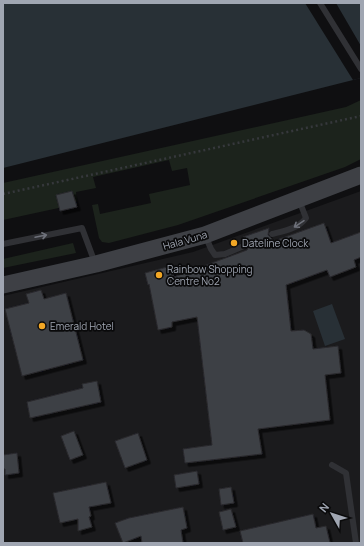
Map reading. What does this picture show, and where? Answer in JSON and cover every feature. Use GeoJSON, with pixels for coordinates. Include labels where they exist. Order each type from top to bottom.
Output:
{"type":"FeatureCollection","features":[{"type":"Feature","properties":{"kind":"main road","name":"Hala Vuna"},"geometry":{"type":"LineString","coordinates":[[3,284],[96,264],[205,235],[361,175]]}},
{"type":"Feature","properties":{"kind":"lane"},"geometry":{"type":"LineString","coordinates":[[320,3],[361,69]]}},
{"type":"Feature","properties":{"kind":"lane"},"geometry":{"type":"LineString","coordinates":[[272,234],[295,228],[303,222],[306,218],[299,200]]}},
{"type":"Feature","properties":{"kind":"lane"},"geometry":{"type":"LineString","coordinates":[[3,244],[82,228],[96,264]]}},
{"type":"Feature","properties":{"kind":"lane"},"geometry":{"type":"LineString","coordinates":[[205,235],[215,255],[224,254],[246,245]]}},
{"type":"Feature","properties":{"kind":"lane"},"geometry":{"type":"LineString","coordinates":[[332,465],[346,473],[356,543]]}},
{"type":"Feature","properties":{"kind":"path"},"geometry":{"type":"LineString","coordinates":[[3,194],[361,116]]}},
{"type":"Feature","properties":{"kind":"shaded area"},"geometry":{"type":"Polygon","coordinates":[[[3,3],[361,3],[361,78],[3,168],[3,3]]]}},
{"type":"Feature","properties":{"kind":"shaded area"},"geometry":{"type":"Polygon","coordinates":[[[361,100],[361,159],[345,167],[178,225],[109,243],[102,242],[99,238],[92,205],[98,204],[100,214],[151,203],[149,194],[190,185],[187,168],[172,171],[169,160],[93,177],[96,188],[76,192],[77,204],[3,220],[3,183],[346,107],[361,100]]]}},
{"type":"Feature","properties":{"kind":"shaded area"},"geometry":{"type":"Polygon","coordinates":[[[361,191],[361,543],[3,543],[3,296],[193,252],[361,191]]]}},
{"type":"Feature","properties":{"kind":"shaded area"},"geometry":{"type":"Polygon","coordinates":[[[73,243],[76,253],[3,268],[3,259],[73,243]]]}},
{"type":"Feature","properties":{"kind":"shaded area"},"geometry":{"type":"Polygon","coordinates":[[[332,304],[345,339],[325,346],[313,311],[332,304]]]}},
{"type":"Feature","properties":{"kind":"pier"},"geometry":{"type":"Polygon","coordinates":[[[305,3],[336,3],[361,46],[361,78],[353,80],[305,3]]]}},
{"type":"Feature","properties":{"kind":"building"},"geometry":{"type":"Polygon","coordinates":[[[72,191],[77,207],[60,211],[56,195],[72,191]]]}},
{"type":"Feature","properties":{"kind":"building"},"geometry":{"type":"Polygon","coordinates":[[[324,223],[331,243],[361,232],[361,257],[354,260],[356,267],[330,277],[327,270],[286,285],[291,331],[304,330],[311,334],[313,349],[338,346],[341,373],[325,375],[330,420],[258,429],[262,454],[185,463],[183,449],[212,445],[197,317],[172,322],[172,327],[158,330],[149,284],[148,285],[145,273],[171,266],[174,277],[247,250],[250,244],[248,241],[244,241],[243,237],[269,228],[268,235],[274,241],[324,223]]]}},
{"type":"Feature","properties":{"kind":"building","name":"Emerald Hotel"},"geometry":{"type":"Polygon","coordinates":[[[41,290],[44,299],[66,293],[83,360],[22,376],[5,309],[29,303],[26,294],[41,290]]]}},
{"type":"Feature","properties":{"kind":"building"},"geometry":{"type":"Polygon","coordinates":[[[97,381],[101,402],[30,418],[27,402],[83,388],[82,384],[97,381]]]}},
{"type":"Feature","properties":{"kind":"building"},"geometry":{"type":"Polygon","coordinates":[[[74,431],[83,455],[70,460],[61,436],[74,431]]]}},
{"type":"Feature","properties":{"kind":"building"},"geometry":{"type":"Polygon","coordinates":[[[138,433],[147,460],[125,468],[115,441],[138,433]]]}},
{"type":"Feature","properties":{"kind":"building"},"geometry":{"type":"Polygon","coordinates":[[[17,453],[19,473],[5,475],[5,469],[3,469],[3,455],[17,453]]]}},
{"type":"Feature","properties":{"kind":"building"},"geometry":{"type":"Polygon","coordinates":[[[197,471],[199,484],[176,488],[174,475],[197,471]]]}},
{"type":"Feature","properties":{"kind":"building"},"geometry":{"type":"Polygon","coordinates":[[[106,482],[111,503],[89,507],[91,516],[89,517],[92,527],[78,531],[78,519],[60,523],[53,493],[106,482]]]}},
{"type":"Feature","properties":{"kind":"building"},"geometry":{"type":"Polygon","coordinates":[[[231,487],[234,503],[221,505],[219,489],[231,487]]]}},
{"type":"Feature","properties":{"kind":"building"},"geometry":{"type":"Polygon","coordinates":[[[183,507],[187,528],[181,530],[183,543],[142,543],[141,536],[123,543],[115,523],[129,518],[183,507]]]}},
{"type":"Feature","properties":{"kind":"building"},"geometry":{"type":"Polygon","coordinates":[[[231,509],[236,527],[223,530],[219,512],[231,509]]]}},
{"type":"Feature","properties":{"kind":"building"},"geometry":{"type":"Polygon","coordinates":[[[313,514],[316,528],[326,526],[330,543],[243,543],[240,531],[313,514]]]}},
{"type":"Feature","properties":{"kind":"place","name":"Dateline Clock"},"geometry":{"type":"Point","coordinates":[234,243]}},
{"type":"Feature","properties":{"kind":"place","name":"Rainbow Shopping Centre No2"},"geometry":{"type":"Point","coordinates":[159,275]}},
{"type":"Feature","properties":{"kind":"place","name":"Emerald Hotel"},"geometry":{"type":"Point","coordinates":[42,326]}}]}
